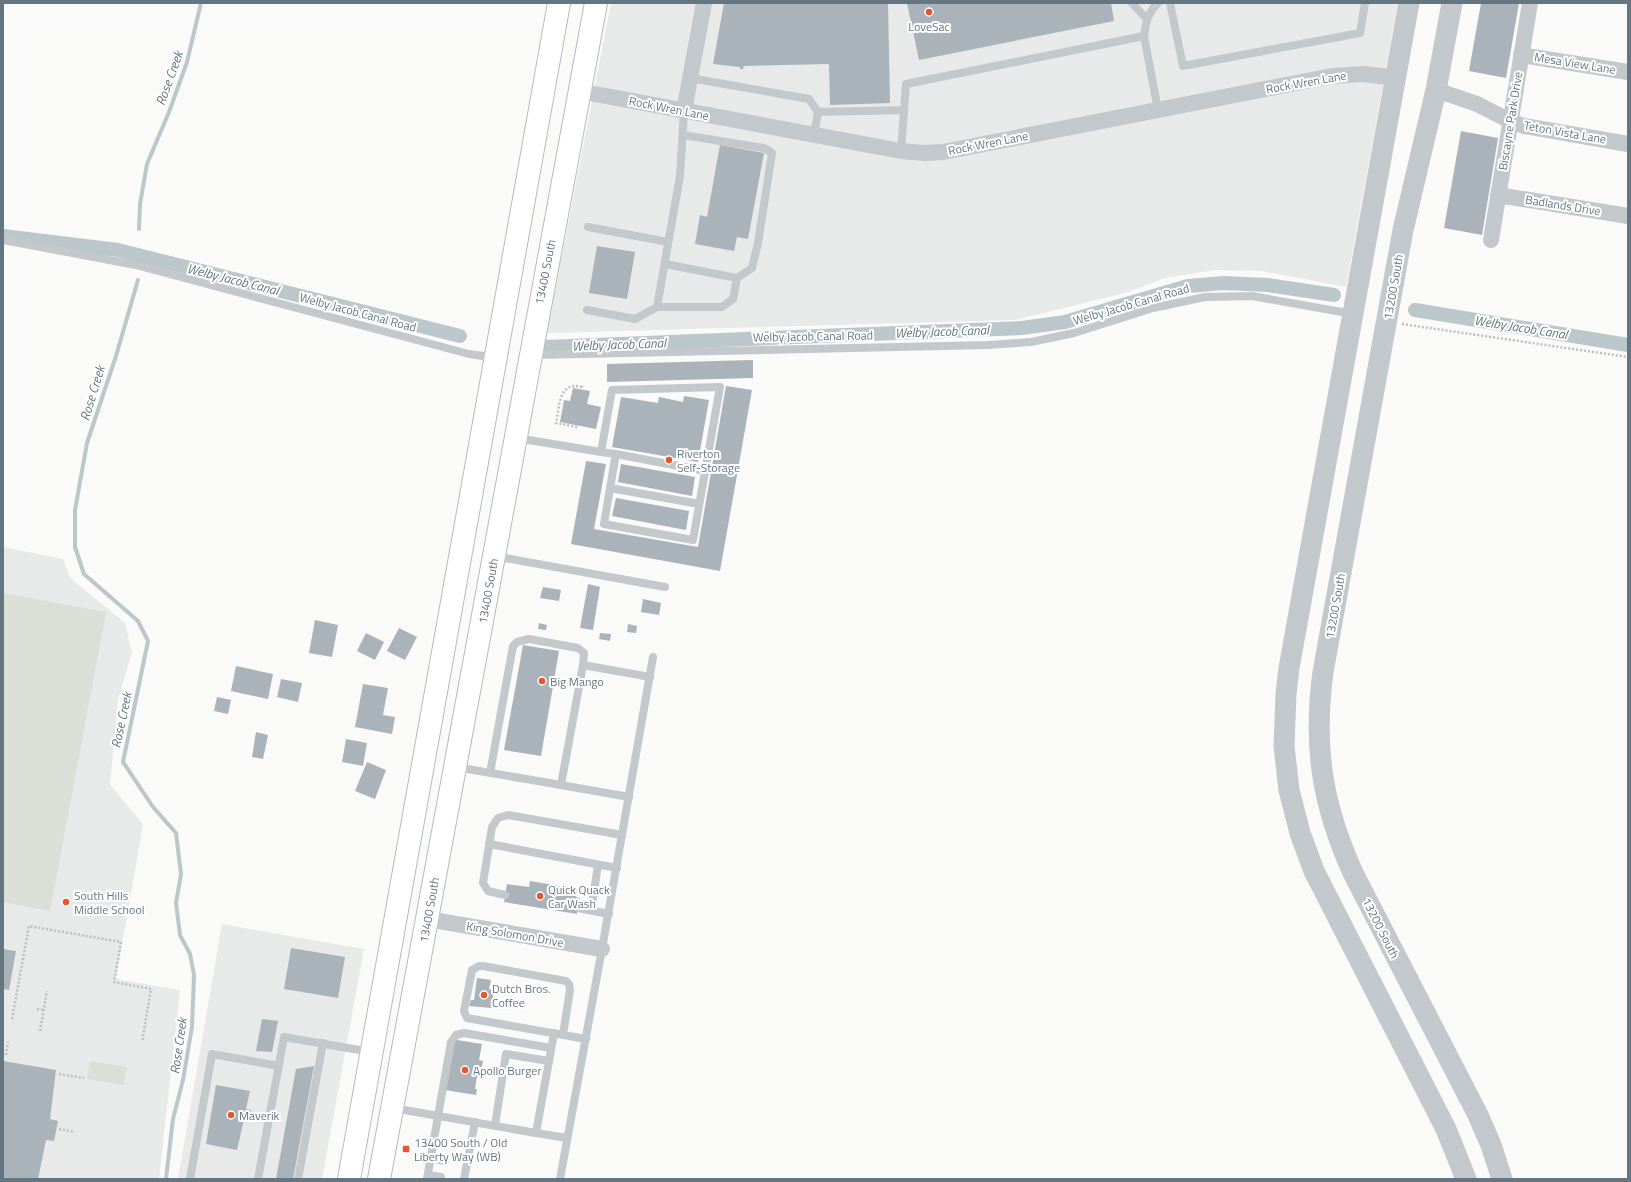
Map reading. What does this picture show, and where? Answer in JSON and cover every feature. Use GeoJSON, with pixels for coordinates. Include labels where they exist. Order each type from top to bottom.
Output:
{"type":"FeatureCollection","features":[{"type":"Feature","properties":{"kind":"main road"},"geometry":{"type":"LineString","coordinates":[[349,1179],[559,3]]}},
{"type":"Feature","properties":{"kind":"main road","name":"13400 South"},"geometry":{"type":"LineString","coordinates":[[379,1179],[596,3]]}},
{"type":"Feature","properties":{"kind":"street"},"geometry":{"type":"LineString","coordinates":[[684,111],[704,3]]}},
{"type":"Feature","properties":{"kind":"street"},"geometry":{"type":"LineString","coordinates":[[1409,3],[1287,681],[1284,746],[1288,783],[1300,833],[1314,871],[1446,1129],[1466,1179]]}},
{"type":"Feature","properties":{"kind":"street","name":"13200 South"},"geometry":{"type":"LineString","coordinates":[[1452,3],[1436,90],[1407,211],[1322,672],[1318,714],[1319,755],[1332,823],[1343,852],[1478,1115],[1491,1145],[1502,1179]]}},
{"type":"Feature","properties":{"kind":"street","name":"Biscayne Park Drive"},"geometry":{"type":"LineString","coordinates":[[1490,240],[1530,3]]}},
{"type":"Feature","properties":{"kind":"street","name":"Mesa View Lane"},"geometry":{"type":"LineString","coordinates":[[1521,55],[1628,72]]}},
{"type":"Feature","properties":{"kind":"street","name":"Rock Wren Lane"},"geometry":{"type":"LineString","coordinates":[[579,91],[901,151],[925,153],[943,152],[1332,76],[1364,74],[1396,78]]}},
{"type":"Feature","properties":{"kind":"street","name":"Teton Vista Lane"},"geometry":{"type":"LineString","coordinates":[[1436,90],[1477,104],[1510,121],[1524,126],[1628,144]]}},
{"type":"Feature","properties":{"kind":"street","name":"Badlands Drive"},"geometry":{"type":"LineString","coordinates":[[1498,195],[1628,216]]}},
{"type":"Feature","properties":{"kind":"street","name":"King Solomon Drive"},"geometry":{"type":"LineString","coordinates":[[427,919],[602,949]]}},
{"type":"Feature","properties":{"kind":"lane"},"geometry":{"type":"LineString","coordinates":[[1132,3],[1147,19]]}},
{"type":"Feature","properties":{"kind":"lane"},"geometry":{"type":"LineString","coordinates":[[1158,3],[1153,8],[1147,19],[1144,36],[1158,110]]}},
{"type":"Feature","properties":{"kind":"lane"},"geometry":{"type":"LineString","coordinates":[[1170,3],[1183,66],[1360,33],[1365,3]]}},
{"type":"Feature","properties":{"kind":"lane"},"geometry":{"type":"LineString","coordinates":[[901,151],[906,84],[1144,36]]}},
{"type":"Feature","properties":{"kind":"lane"},"geometry":{"type":"LineString","coordinates":[[690,78],[809,99],[818,112],[814,135]]}},
{"type":"Feature","properties":{"kind":"lane"},"geometry":{"type":"LineString","coordinates":[[818,112],[904,110]]}},
{"type":"Feature","properties":{"kind":"lane"},"geometry":{"type":"LineString","coordinates":[[657,307],[680,176],[684,111]]}},
{"type":"Feature","properties":{"kind":"lane"},"geometry":{"type":"LineString","coordinates":[[665,264],[737,278],[752,268],[758,243],[772,153],[764,148],[682,136]]}},
{"type":"Feature","properties":{"kind":"lane"},"geometry":{"type":"LineString","coordinates":[[588,227],[668,242]]}},
{"type":"Feature","properties":{"kind":"lane","name":"Welby Jacob Canal Road"},"geometry":{"type":"LineString","coordinates":[[3,240],[136,264],[469,354],[496,358]]}},
{"type":"Feature","properties":{"kind":"lane"},"geometry":{"type":"LineString","coordinates":[[587,310],[635,319],[657,307],[722,307],[733,299],[737,278]]}},
{"type":"Feature","properties":{"kind":"lane","name":"Welby Jacob Canal Road"},"geometry":{"type":"LineString","coordinates":[[530,355],[988,345],[1031,342],[1074,333],[1153,308],[1205,297],[1252,296],[1353,314]]}},
{"type":"Feature","properties":{"kind":"lane"},"geometry":{"type":"LineString","coordinates":[[601,452],[612,390],[720,387],[693,540],[604,524],[616,454]]}},
{"type":"Feature","properties":{"kind":"lane"},"geometry":{"type":"LineString","coordinates":[[515,438],[616,454],[705,471]]}},
{"type":"Feature","properties":{"kind":"lane"},"geometry":{"type":"LineString","coordinates":[[610,488],[699,504]]}},
{"type":"Feature","properties":{"kind":"lane"},"geometry":{"type":"LineString","coordinates":[[494,556],[665,587]]}},
{"type":"Feature","properties":{"kind":"lane"},"geometry":{"type":"LineString","coordinates":[[490,773],[513,646],[517,642],[529,639],[578,648],[584,653],[561,785]]}},
{"type":"Feature","properties":{"kind":"lane"},"geometry":{"type":"LineString","coordinates":[[560,1179],[609,914],[653,657]]}},
{"type":"Feature","properties":{"kind":"lane"},"geometry":{"type":"LineString","coordinates":[[583,665],[650,677]]}},
{"type":"Feature","properties":{"kind":"lane"},"geometry":{"type":"LineString","coordinates":[[455,766],[629,798]]}},
{"type":"Feature","properties":{"kind":"lane"},"geometry":{"type":"LineString","coordinates":[[505,895],[488,891],[483,883],[494,822],[503,815],[622,835]]}},
{"type":"Feature","properties":{"kind":"lane"},"geometry":{"type":"LineString","coordinates":[[489,844],[617,868]]}},
{"type":"Feature","properties":{"kind":"lane"},"geometry":{"type":"LineString","coordinates":[[591,910],[598,865]]}},
{"type":"Feature","properties":{"kind":"lane"},"geometry":{"type":"LineString","coordinates":[[578,908],[609,914]]}},
{"type":"Feature","properties":{"kind":"lane"},"geometry":{"type":"LineString","coordinates":[[536,1132],[551,1048],[558,1034],[570,990],[566,981],[479,966],[472,970],[465,1015],[471,1020],[492,1022],[558,1034],[586,1040]]}},
{"type":"Feature","properties":{"kind":"lane"},"geometry":{"type":"LineString","coordinates":[[441,1177],[427,1177],[451,1042],[456,1035],[464,1033],[551,1048]]}},
{"type":"Feature","properties":{"kind":"lane"},"geometry":{"type":"LineString","coordinates":[[258,1179],[284,1037],[372,1052]]}},
{"type":"Feature","properties":{"kind":"lane"},"geometry":{"type":"LineString","coordinates":[[298,1179],[323,1043]]}},
{"type":"Feature","properties":{"kind":"lane"},"geometry":{"type":"LineString","coordinates":[[190,1179],[212,1054],[279,1066]]}},
{"type":"Feature","properties":{"kind":"lane"},"geometry":{"type":"LineString","coordinates":[[495,1125],[506,1054],[549,1061]]}},
{"type":"Feature","properties":{"kind":"lane"},"geometry":{"type":"LineString","coordinates":[[392,1107],[567,1138]]}},
{"type":"Feature","properties":{"kind":"lane"},"geometry":{"type":"LineString","coordinates":[[464,1179],[464,1164],[475,1122]]}},
{"type":"Feature","properties":{"kind":"lane"},"geometry":{"type":"LineString","coordinates":[[431,1158],[445,1161]]}},
{"type":"Feature","properties":{"kind":"path"},"geometry":{"type":"LineString","coordinates":[[1387,321],[1628,357]]}},
{"type":"Feature","properties":{"kind":"path"},"geometry":{"type":"LineString","coordinates":[[577,427],[556,423],[561,398],[565,390],[571,385],[582,387],[582,389]]}},
{"type":"Feature","properties":{"kind":"path"},"geometry":{"type":"LineString","coordinates":[[12,1019],[29,926],[121,942],[114,982],[152,989],[142,1042]]}},
{"type":"Feature","properties":{"kind":"path"},"geometry":{"type":"LineString","coordinates":[[40,1031],[47,991]]}},
{"type":"Feature","properties":{"kind":"path"},"geometry":{"type":"LineString","coordinates":[[37,1009],[44,1010]]}},
{"type":"Feature","properties":{"kind":"path"},"geometry":{"type":"LineString","coordinates":[[6,1055],[8,1042]]}},
{"type":"Feature","properties":{"kind":"path"},"geometry":{"type":"LineString","coordinates":[[59,1074],[84,1078]]}},
{"type":"Feature","properties":{"kind":"path"},"geometry":{"type":"LineString","coordinates":[[59,1129],[75,1132]]}},
{"type":"Feature","properties":{"kind":"shaded area"},"geometry":{"type":"Polygon","coordinates":[[[611,3],[1398,3],[1346,287],[1262,271],[1215,270],[1165,278],[1125,293],[1015,320],[547,333],[611,3]]]}},
{"type":"Feature","properties":{"kind":"shaded area","name":"South Hills Middle School"},"geometry":{"type":"Polygon","coordinates":[[[3,547],[63,559],[70,578],[125,623],[132,653],[118,699],[110,784],[143,825],[116,979],[180,990],[159,1179],[3,1179],[3,547]]]}},
{"type":"Feature","properties":{"kind":"shaded area"},"geometry":{"type":"Polygon","coordinates":[[[3,593],[106,612],[50,911],[3,902],[3,593]]]}},
{"type":"Feature","properties":{"kind":"shaded area"},"geometry":{"type":"Polygon","coordinates":[[[222,924],[364,949],[322,1179],[178,1179],[222,924]]]}},
{"type":"Feature","properties":{"kind":"shaded area"},"geometry":{"type":"Polygon","coordinates":[[[90,1061],[127,1067],[124,1085],[87,1079],[90,1061]]]}},
{"type":"Feature","properties":{"kind":"building"},"geometry":{"type":"Polygon","coordinates":[[[724,3],[888,3],[890,103],[830,105],[829,64],[744,66],[743,69],[740,69],[740,67],[713,64],[724,3]]]}},
{"type":"Feature","properties":{"kind":"building"},"geometry":{"type":"Polygon","coordinates":[[[907,3],[1111,3],[1114,21],[919,60],[907,3]]]}},
{"type":"Feature","properties":{"kind":"building"},"geometry":{"type":"Polygon","coordinates":[[[1481,3],[1519,3],[1506,78],[1469,71],[1481,3]]]}},
{"type":"Feature","properties":{"kind":"building"},"geometry":{"type":"Polygon","coordinates":[[[1461,131],[1498,138],[1482,235],[1444,228],[1461,131]]]}},
{"type":"Feature","properties":{"kind":"building"},"geometry":{"type":"Polygon","coordinates":[[[720,145],[764,153],[748,239],[737,237],[734,251],[695,244],[700,215],[707,217],[720,145]]]}},
{"type":"Feature","properties":{"kind":"building"},"geometry":{"type":"Polygon","coordinates":[[[597,246],[635,252],[627,299],[589,293],[597,246]]]}},
{"type":"Feature","properties":{"kind":"building"},"geometry":{"type":"Polygon","coordinates":[[[753,360],[753,378],[607,382],[607,364],[753,360]]]}},
{"type":"Feature","properties":{"kind":"building"},"geometry":{"type":"Polygon","coordinates":[[[726,386],[752,390],[720,571],[571,544],[586,461],[606,464],[594,529],[698,547],[726,386]]]}},
{"type":"Feature","properties":{"kind":"building"},"geometry":{"type":"Polygon","coordinates":[[[573,388],[590,391],[587,404],[601,407],[596,429],[560,422],[564,400],[570,401],[573,388]]]}},
{"type":"Feature","properties":{"kind":"building"},"geometry":{"type":"Polygon","coordinates":[[[684,396],[709,400],[698,462],[612,447],[621,397],[658,403],[659,397],[683,402],[684,396]]]}},
{"type":"Feature","properties":{"kind":"building"},"geometry":{"type":"Polygon","coordinates":[[[621,464],[695,477],[692,496],[618,482],[621,464]]]}},
{"type":"Feature","properties":{"kind":"building"},"geometry":{"type":"Polygon","coordinates":[[[616,498],[689,511],[686,530],[612,516],[616,498]]]}},
{"type":"Feature","properties":{"kind":"building"},"geometry":{"type":"Polygon","coordinates":[[[588,584],[600,587],[593,630],[580,628],[588,584]]]}},
{"type":"Feature","properties":{"kind":"building"},"geometry":{"type":"Polygon","coordinates":[[[543,587],[561,590],[559,601],[540,598],[543,587]]]}},
{"type":"Feature","properties":{"kind":"building"},"geometry":{"type":"Polygon","coordinates":[[[643,599],[661,603],[659,615],[641,612],[643,599]]]}},
{"type":"Feature","properties":{"kind":"building"},"geometry":{"type":"Polygon","coordinates":[[[315,620],[338,625],[332,657],[309,653],[315,620]]]}},
{"type":"Feature","properties":{"kind":"building"},"geometry":{"type":"Polygon","coordinates":[[[539,623],[547,625],[546,630],[538,629],[539,623]]]}},
{"type":"Feature","properties":{"kind":"building"},"geometry":{"type":"Polygon","coordinates":[[[628,624],[637,626],[636,633],[627,632],[628,624]]]}},
{"type":"Feature","properties":{"kind":"building"},"geometry":{"type":"Polygon","coordinates":[[[399,628],[417,637],[405,660],[387,651],[399,628]]]}},
{"type":"Feature","properties":{"kind":"building"},"geometry":{"type":"Polygon","coordinates":[[[366,633],[384,642],[375,660],[357,651],[366,633]]]}},
{"type":"Feature","properties":{"kind":"building"},"geometry":{"type":"Polygon","coordinates":[[[600,633],[611,634],[610,641],[599,639],[600,633]]]}},
{"type":"Feature","properties":{"kind":"building"},"geometry":{"type":"Polygon","coordinates":[[[523,645],[559,651],[541,756],[504,750],[523,645]]]}},
{"type":"Feature","properties":{"kind":"building"},"geometry":{"type":"Polygon","coordinates":[[[236,666],[273,674],[268,699],[231,691],[236,666]]]}},
{"type":"Feature","properties":{"kind":"building"},"geometry":{"type":"Polygon","coordinates":[[[281,679],[302,683],[298,702],[277,697],[281,679]]]}},
{"type":"Feature","properties":{"kind":"building"},"geometry":{"type":"Polygon","coordinates":[[[363,684],[388,688],[383,715],[395,717],[392,734],[355,727],[363,684]]]}},
{"type":"Feature","properties":{"kind":"building"},"geometry":{"type":"Polygon","coordinates":[[[217,697],[231,700],[228,714],[214,711],[217,697]]]}},
{"type":"Feature","properties":{"kind":"building"},"geometry":{"type":"Polygon","coordinates":[[[256,732],[268,735],[263,759],[252,757],[256,732]]]}},
{"type":"Feature","properties":{"kind":"building"},"geometry":{"type":"Polygon","coordinates":[[[346,739],[367,743],[363,766],[342,762],[346,739]]]}},
{"type":"Feature","properties":{"kind":"building"},"geometry":{"type":"Polygon","coordinates":[[[367,762],[386,770],[375,799],[355,791],[367,762]]]}},
{"type":"Feature","properties":{"kind":"building","name":"Quick Quack Car Wash"},"geometry":{"type":"Polygon","coordinates":[[[530,881],[577,889],[576,897],[580,898],[577,914],[504,902],[507,884],[529,887],[530,881]]]}},
{"type":"Feature","properties":{"kind":"building"},"geometry":{"type":"Polygon","coordinates":[[[291,948],[345,957],[338,998],[284,989],[291,948]]]}},
{"type":"Feature","properties":{"kind":"building"},"geometry":{"type":"Polygon","coordinates":[[[3,949],[16,951],[9,990],[3,989],[3,949]]]}},
{"type":"Feature","properties":{"kind":"building","name":"Dutch Bros. Coffee"},"geometry":{"type":"Polygon","coordinates":[[[477,978],[491,980],[489,989],[494,990],[491,1008],[469,1006],[471,1000],[474,1000],[477,978]]]}},
{"type":"Feature","properties":{"kind":"building"},"geometry":{"type":"Polygon","coordinates":[[[262,1019],[278,1021],[272,1052],[256,1051],[262,1019]]]}},
{"type":"Feature","properties":{"kind":"building","name":"Apollo Burger"},"geometry":{"type":"Polygon","coordinates":[[[457,1040],[482,1044],[479,1060],[483,1061],[480,1076],[477,1076],[475,1089],[477,1089],[476,1095],[445,1090],[454,1042],[457,1040]]]}},
{"type":"Feature","properties":{"kind":"building"},"geometry":{"type":"Polygon","coordinates":[[[3,1061],[56,1070],[50,1119],[58,1121],[54,1141],[46,1140],[38,1179],[3,1179],[3,1061]]]}},
{"type":"Feature","properties":{"kind":"building","name":"Maverik"},"geometry":{"type":"Polygon","coordinates":[[[314,1066],[293,1179],[276,1179],[296,1069],[314,1066]]]}},
{"type":"Feature","properties":{"kind":"building","name":"Maverik"},"geometry":{"type":"Polygon","coordinates":[[[216,1085],[250,1091],[246,1109],[251,1110],[249,1120],[244,1119],[237,1150],[206,1144],[216,1085]]]}},
{"type":"Feature","properties":{"kind":"waterway","name":"Rose Creek"},"geometry":{"type":"LineString","coordinates":[[139,229],[140,204],[147,164],[169,112],[187,62],[201,3]]}},
{"type":"Feature","properties":{"kind":"waterway","name":"Welby Jacob Canal"},"geometry":{"type":"LineString","coordinates":[[3,236],[118,250],[460,336]]}},
{"type":"Feature","properties":{"kind":"waterway","name":"Rose Creek"},"geometry":{"type":"LineString","coordinates":[[138,280],[116,356],[87,443],[75,510],[75,547],[84,574],[138,621],[148,641],[123,762],[153,807],[176,833],[181,874],[176,903],[180,935],[190,954],[194,975],[192,1027],[183,1080],[173,1119],[166,1179]]}},
{"type":"Feature","properties":{"kind":"waterway","name":"Welby Jacob Canal"},"geometry":{"type":"LineString","coordinates":[[545,347],[1022,328],[1065,322],[1188,286],[1224,283],[1268,285],[1334,295]]}},
{"type":"Feature","properties":{"kind":"waterway","name":"Welby Jacob Canal"},"geometry":{"type":"LineString","coordinates":[[1415,310],[1628,345]]}},
{"type":"Feature","properties":{"kind":"place","name":"LoveSac"},"geometry":{"type":"Point","coordinates":[929,12]}},
{"type":"Feature","properties":{"kind":"place","name":"Riverton Self-Storage"},"geometry":{"type":"Point","coordinates":[669,460]}},
{"type":"Feature","properties":{"kind":"place","name":"Big Mango"},"geometry":{"type":"Point","coordinates":[542,681]}},
{"type":"Feature","properties":{"kind":"place","name":"Quick Quack Car Wash"},"geometry":{"type":"Point","coordinates":[540,896]}},
{"type":"Feature","properties":{"kind":"place","name":"South Hills Middle School"},"geometry":{"type":"Point","coordinates":[66,902]}},
{"type":"Feature","properties":{"kind":"place","name":"Dutch Bros. Coffee"},"geometry":{"type":"Point","coordinates":[484,995]}},
{"type":"Feature","properties":{"kind":"place","name":"Apollo Burger"},"geometry":{"type":"Point","coordinates":[465,1070]}},
{"type":"Feature","properties":{"kind":"place","name":"Maverik"},"geometry":{"type":"Point","coordinates":[231,1115]}},
{"type":"Feature","properties":{"kind":"place","name":"13400 South / Old Liberty Way (WB)"},"geometry":{"type":"Point","coordinates":[406,1149]}}]}
